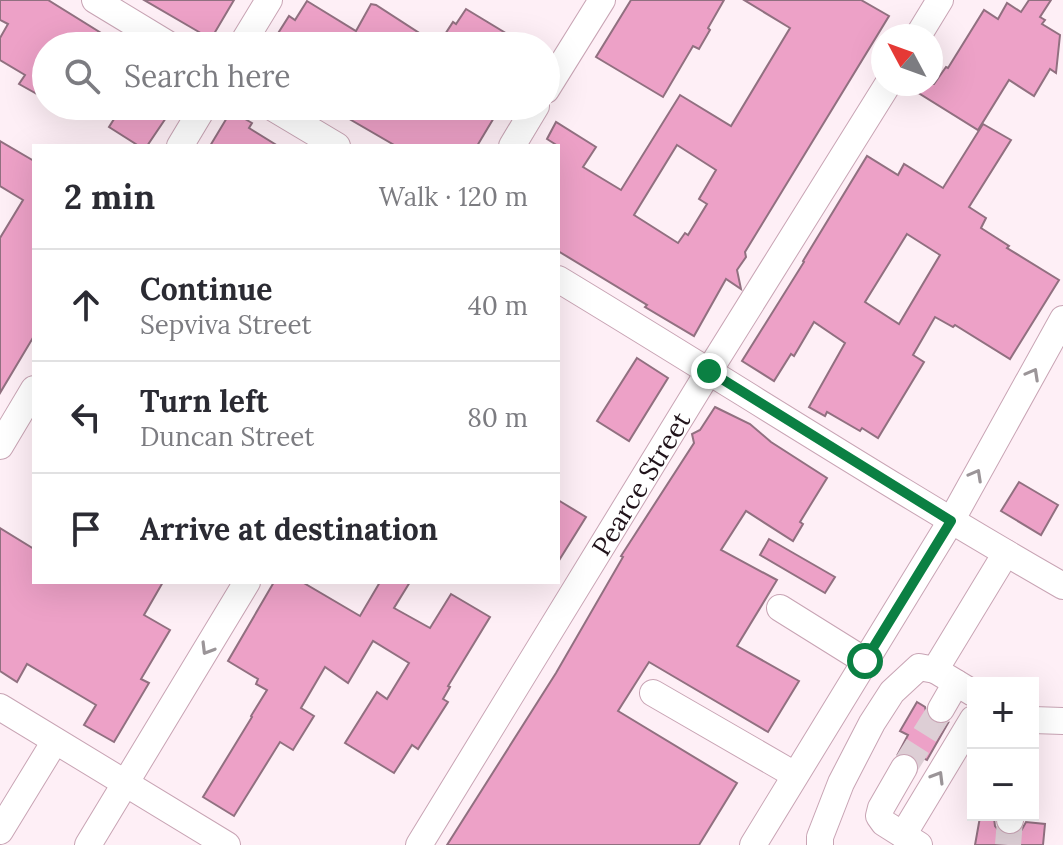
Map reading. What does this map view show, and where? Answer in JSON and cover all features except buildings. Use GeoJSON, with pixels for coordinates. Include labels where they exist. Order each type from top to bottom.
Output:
{"type":"FeatureCollection","features":[{"type":"Feature","properties":{"kind":"street"},"geometry":{"type":"LineString","coordinates":[[95,0],[148,32]]}},
{"type":"Feature","properties":{"kind":"street"},"geometry":{"type":"LineString","coordinates":[[250,32],[269,0]]}},
{"type":"Feature","properties":{"kind":"street"},"geometry":{"type":"LineString","coordinates":[[560,68],[602,0]]}},
{"type":"Feature","properties":{"kind":"street"},"geometry":{"type":"LineString","coordinates":[[925,24],[940,0]]}},
{"type":"Feature","properties":{"kind":"street","name":"Pearce Street"},"geometry":{"type":"LineString","coordinates":[[419,845],[881,96]]}},
{"type":"Feature","properties":{"kind":"street"},"geometry":{"type":"LineString","coordinates":[[181,144],[196,120]]}},
{"type":"Feature","properties":{"kind":"street"},"geometry":{"type":"LineString","coordinates":[[293,120],[334,144]]}},
{"type":"Feature","properties":{"kind":"street"},"geometry":{"type":"LineString","coordinates":[[513,144],[528,120]]}},
{"type":"Feature","properties":{"kind":"street"},"geometry":{"type":"LineString","coordinates":[[560,280],[951,521],[1063,586]]}},
{"type":"Feature","properties":{"kind":"street"},"geometry":{"type":"LineString","coordinates":[[753,845],[951,521],[1063,319]]}},
{"type":"Feature","properties":{"kind":"street"},"geometry":{"type":"LineString","coordinates":[[0,446],[32,392]]}},
{"type":"Feature","properties":{"kind":"street"},"geometry":{"type":"LineString","coordinates":[[941,709],[955,682],[1006,553]]}},
{"type":"Feature","properties":{"kind":"street"},"geometry":{"type":"LineString","coordinates":[[88,845],[246,584]]}},
{"type":"Feature","properties":{"kind":"street"},"geometry":{"type":"LineString","coordinates":[[780,608],[865,661]]}},
{"type":"Feature","properties":{"kind":"street"},"geometry":{"type":"LineString","coordinates":[[820,845],[820,837],[841,783],[892,692],[919,667],[955,682]]}},
{"type":"Feature","properties":{"kind":"street"},"geometry":{"type":"LineString","coordinates":[[653,693],[795,775]]}},
{"type":"Feature","properties":{"kind":"street"},"geometry":{"type":"LineString","coordinates":[[0,707],[227,845]]}},
{"type":"Feature","properties":{"kind":"street"},"geometry":{"type":"LineString","coordinates":[[1039,720],[1063,721]]}},
{"type":"Feature","properties":{"kind":"street"},"geometry":{"type":"LineString","coordinates":[[904,768],[879,816],[884,823],[911,840],[967,731]]}},
{"type":"Feature","properties":{"kind":"street"},"geometry":{"type":"LineString","coordinates":[[0,831],[55,741]]}},
{"type":"Feature","properties":{"kind":"tunnel"},"geometry":{"type":"LineString","coordinates":[[904,768],[941,709]]}},
{"type":"Feature","properties":{"kind":"tunnel"},"geometry":{"type":"LineString","coordinates":[[1008,845],[1010,821]]}},
{"type":"Feature","properties":{"kind":"route"},"geometry":{"type":"LineString","coordinates":[[709,371],[951,521],[865,661]]}}]}
